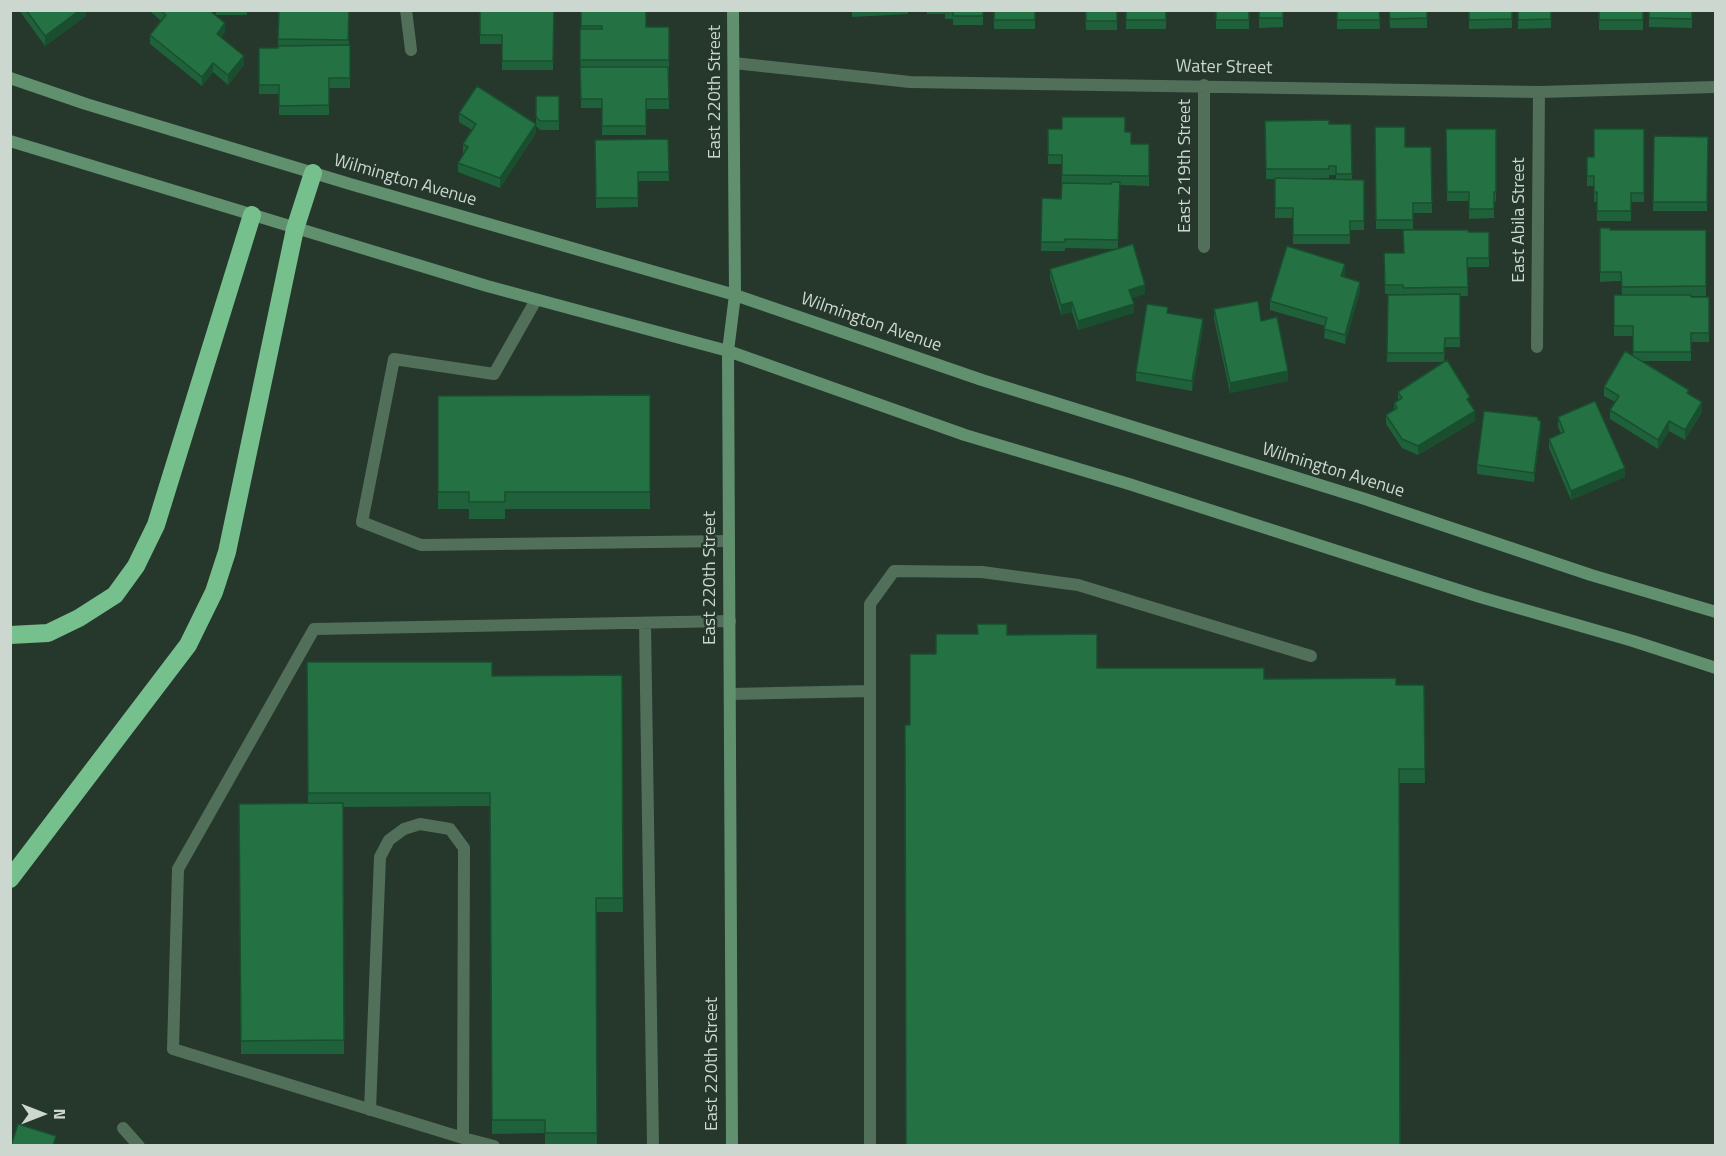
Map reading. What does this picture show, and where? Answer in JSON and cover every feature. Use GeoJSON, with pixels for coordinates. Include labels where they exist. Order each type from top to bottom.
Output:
{"type":"FeatureCollection","features":[{"type":"Feature","properties":{"kind":"highway"},"geometry":{"type":"LineString","coordinates":[[10,879],[188,645],[214,592],[227,552],[295,228],[313,173]]}},
{"type":"Feature","properties":{"kind":"highway"},"geometry":{"type":"LineString","coordinates":[[10,635],[48,633],[79,618],[114,595],[136,566],[156,525],[252,214]]}},
{"type":"Feature","properties":{"kind":"main road","name":"East 220th Street"},"geometry":{"type":"LineString","coordinates":[[732,1146],[728,351],[735,295],[733,10]]}},
{"type":"Feature","properties":{"kind":"main road","name":"Wilmington Avenue"},"geometry":{"type":"LineString","coordinates":[[10,78],[86,104],[313,173],[735,295],[993,383],[1365,499],[1592,575],[1716,612]]}},
{"type":"Feature","properties":{"kind":"main road"},"geometry":{"type":"LineString","coordinates":[[10,141],[536,300],[728,351],[965,435],[1129,484],[1480,597],[1633,641],[1716,669]]}},
{"type":"Feature","properties":{"kind":"street"},"geometry":{"type":"LineString","coordinates":[[406,10],[411,50]]}},
{"type":"Feature","properties":{"kind":"street","name":"Water Street"},"geometry":{"type":"LineString","coordinates":[[734,63],[910,82],[1539,92],[1716,87]]}},
{"type":"Feature","properties":{"kind":"street","name":"East 219th Street"},"geometry":{"type":"LineString","coordinates":[[1204,85],[1204,247]]}},
{"type":"Feature","properties":{"kind":"street","name":"East Abila Street"},"geometry":{"type":"LineString","coordinates":[[1538,348],[1539,92]]}},
{"type":"Feature","properties":{"kind":"street"},"geometry":{"type":"LineString","coordinates":[[536,300],[494,374],[394,359],[362,522],[421,545],[729,541]]}},
{"type":"Feature","properties":{"kind":"street"},"geometry":{"type":"LineString","coordinates":[[870,1146],[870,604],[894,571],[982,572],[1078,585],[1311,656]]}},
{"type":"Feature","properties":{"kind":"street"},"geometry":{"type":"LineString","coordinates":[[494,1146],[173,1050],[178,869],[314,629],[730,621]]}},
{"type":"Feature","properties":{"kind":"street"},"geometry":{"type":"LineString","coordinates":[[645,623],[653,1146]]}},
{"type":"Feature","properties":{"kind":"street"},"geometry":{"type":"LineString","coordinates":[[730,694],[870,691]]}},
{"type":"Feature","properties":{"kind":"street"},"geometry":{"type":"LineString","coordinates":[[370,1110],[380,857],[389,840],[404,830],[420,824],[450,829],[464,848],[463,1138]]}},
{"type":"Feature","properties":{"kind":"street"},"geometry":{"type":"LineString","coordinates":[[123,1128],[139,1146]]}},
{"type":"Feature","properties":{"kind":"building"},"geometry":{"type":"Polygon","coordinates":[[[26,10],[80,10],[45,36],[26,10]]]}},
{"type":"Feature","properties":{"kind":"building"},"geometry":{"type":"Polygon","coordinates":[[[160,10],[209,10],[225,23],[217,34],[244,56],[228,75],[213,63],[202,77],[150,35],[166,15],[160,10]]]}},
{"type":"Feature","properties":{"kind":"building"},"geometry":{"type":"Polygon","coordinates":[[[279,10],[349,10],[348,40],[278,39],[279,10]]]}},
{"type":"Feature","properties":{"kind":"building"},"geometry":{"type":"Polygon","coordinates":[[[480,10],[554,10],[553,61],[502,61],[502,35],[480,35],[480,10]]]}},
{"type":"Feature","properties":{"kind":"building"},"geometry":{"type":"Polygon","coordinates":[[[581,10],[646,10],[646,27],[669,27],[669,60],[580,60],[580,29],[602,29],[602,26],[581,26],[581,10]]]}},
{"type":"Feature","properties":{"kind":"building"},"geometry":{"type":"Polygon","coordinates":[[[953,10],[983,10],[983,16],[953,16],[953,10]]]}},
{"type":"Feature","properties":{"kind":"building"},"geometry":{"type":"Polygon","coordinates":[[[994,10],[1035,10],[1035,20],[994,20],[994,10]]]}},
{"type":"Feature","properties":{"kind":"building"},"geometry":{"type":"Polygon","coordinates":[[[1086,10],[1117,10],[1117,21],[1086,21],[1086,10]]]}},
{"type":"Feature","properties":{"kind":"building"},"geometry":{"type":"Polygon","coordinates":[[[1126,10],[1166,10],[1166,20],[1126,20],[1126,10]]]}},
{"type":"Feature","properties":{"kind":"building"},"geometry":{"type":"Polygon","coordinates":[[[1216,10],[1249,10],[1249,20],[1216,20],[1216,10]]]}},
{"type":"Feature","properties":{"kind":"building"},"geometry":{"type":"Polygon","coordinates":[[[1259,10],[1283,10],[1283,18],[1259,18],[1259,10]]]}},
{"type":"Feature","properties":{"kind":"building"},"geometry":{"type":"Polygon","coordinates":[[[1337,10],[1379,10],[1380,20],[1337,20],[1337,10]]]}},
{"type":"Feature","properties":{"kind":"building"},"geometry":{"type":"Polygon","coordinates":[[[1389,10],[1427,10],[1427,18],[1390,19],[1389,10]]]}},
{"type":"Feature","properties":{"kind":"building"},"geometry":{"type":"Polygon","coordinates":[[[1469,10],[1512,10],[1512,19],[1469,20],[1469,10]]]}},
{"type":"Feature","properties":{"kind":"building"},"geometry":{"type":"Polygon","coordinates":[[[1518,10],[1551,10],[1551,19],[1518,20],[1518,10]]]}},
{"type":"Feature","properties":{"kind":"building"},"geometry":{"type":"Polygon","coordinates":[[[1599,10],[1643,10],[1643,20],[1599,20],[1599,10]]]}},
{"type":"Feature","properties":{"kind":"building"},"geometry":{"type":"Polygon","coordinates":[[[1649,10],[1692,10],[1692,19],[1649,18],[1649,10]]]}},
{"type":"Feature","properties":{"kind":"building"},"geometry":{"type":"Polygon","coordinates":[[[350,45],[350,78],[329,78],[329,105],[279,106],[279,85],[259,85],[259,48],[350,45]]]}},
{"type":"Feature","properties":{"kind":"building"},"geometry":{"type":"Polygon","coordinates":[[[580,67],[668,67],[669,99],[646,99],[646,126],[602,126],[602,99],[581,99],[580,67]]]}},
{"type":"Feature","properties":{"kind":"building"},"geometry":{"type":"Polygon","coordinates":[[[477,86],[536,124],[500,178],[458,163],[468,147],[463,144],[476,124],[459,113],[477,86]]]}},
{"type":"Feature","properties":{"kind":"building"},"geometry":{"type":"Polygon","coordinates":[[[536,96],[559,96],[559,121],[540,121],[536,117],[536,96]]]}},
{"type":"Feature","properties":{"kind":"building"},"geometry":{"type":"Polygon","coordinates":[[[1062,117],[1125,117],[1125,132],[1131,132],[1131,144],[1149,144],[1149,176],[1062,175],[1062,155],[1048,155],[1048,129],[1062,129],[1062,117]]]}},
{"type":"Feature","properties":{"kind":"building"},"geometry":{"type":"Polygon","coordinates":[[[1329,120],[1329,124],[1351,124],[1352,174],[1336,174],[1336,166],[1329,166],[1329,169],[1266,169],[1265,121],[1329,120]]]}},
{"type":"Feature","properties":{"kind":"building"},"geometry":{"type":"Polygon","coordinates":[[[1375,127],[1405,127],[1405,147],[1431,147],[1432,203],[1413,203],[1413,220],[1376,220],[1375,127]]]}},
{"type":"Feature","properties":{"kind":"building"},"geometry":{"type":"Polygon","coordinates":[[[1446,129],[1496,129],[1494,209],[1469,209],[1469,192],[1447,192],[1446,129]]]}},
{"type":"Feature","properties":{"kind":"building"},"geometry":{"type":"Polygon","coordinates":[[[1594,129],[1644,129],[1644,193],[1631,193],[1631,211],[1597,211],[1594,176],[1587,176],[1587,157],[1594,157],[1594,129]]]}},
{"type":"Feature","properties":{"kind":"building"},"geometry":{"type":"Polygon","coordinates":[[[1654,136],[1708,137],[1707,202],[1653,202],[1654,136]]]}},
{"type":"Feature","properties":{"kind":"building"},"geometry":{"type":"Polygon","coordinates":[[[668,139],[669,172],[638,172],[638,198],[596,198],[595,140],[668,139]]]}},
{"type":"Feature","properties":{"kind":"building"},"geometry":{"type":"Polygon","coordinates":[[[1275,178],[1364,180],[1364,221],[1350,221],[1350,235],[1293,235],[1293,208],[1275,208],[1275,178]]]}},
{"type":"Feature","properties":{"kind":"building"},"geometry":{"type":"Polygon","coordinates":[[[1120,182],[1118,240],[1065,239],[1065,242],[1041,242],[1042,198],[1061,199],[1062,183],[1111,184],[1120,182]]]}},
{"type":"Feature","properties":{"kind":"building"},"geometry":{"type":"Polygon","coordinates":[[[1600,228],[1610,228],[1610,230],[1706,230],[1706,286],[1622,287],[1621,272],[1600,272],[1600,228]]]}},
{"type":"Feature","properties":{"kind":"building"},"geometry":{"type":"Polygon","coordinates":[[[1403,230],[1489,232],[1489,258],[1467,258],[1468,287],[1403,288],[1403,285],[1385,285],[1384,253],[1404,253],[1403,230]]]}},
{"type":"Feature","properties":{"kind":"building"},"geometry":{"type":"Polygon","coordinates":[[[1133,244],[1145,285],[1129,290],[1134,304],[1078,321],[1072,302],[1061,305],[1050,269],[1133,244]]]}},
{"type":"Feature","properties":{"kind":"building"},"geometry":{"type":"Polygon","coordinates":[[[1287,246],[1345,264],[1341,276],[1360,282],[1345,335],[1324,329],[1327,318],[1270,301],[1287,246]]]}},
{"type":"Feature","properties":{"kind":"building"},"geometry":{"type":"Polygon","coordinates":[[[1460,294],[1460,338],[1445,338],[1444,353],[1387,353],[1388,295],[1460,294]]]}},
{"type":"Feature","properties":{"kind":"building"},"geometry":{"type":"Polygon","coordinates":[[[1614,295],[1709,297],[1709,333],[1691,333],[1691,352],[1633,352],[1633,326],[1614,326],[1614,295]]]}},
{"type":"Feature","properties":{"kind":"building"},"geometry":{"type":"Polygon","coordinates":[[[1258,301],[1261,321],[1277,317],[1288,371],[1230,383],[1214,309],[1258,301]]]}},
{"type":"Feature","properties":{"kind":"building"},"geometry":{"type":"Polygon","coordinates":[[[1147,304],[1168,307],[1167,313],[1203,319],[1192,381],[1136,372],[1147,304]]]}},
{"type":"Feature","properties":{"kind":"building"},"geometry":{"type":"Polygon","coordinates":[[[1625,351],[1689,390],[1687,393],[1702,402],[1685,430],[1669,421],[1658,440],[1610,410],[1619,396],[1604,387],[1625,351]]]}},
{"type":"Feature","properties":{"kind":"building"},"geometry":{"type":"Polygon","coordinates":[[[1447,360],[1470,397],[1467,399],[1475,411],[1418,446],[1402,439],[1386,415],[1397,408],[1394,403],[1402,398],[1398,392],[1447,360]]]}},
{"type":"Feature","properties":{"kind":"building"},"geometry":{"type":"Polygon","coordinates":[[[650,395],[650,492],[505,492],[505,502],[469,502],[469,492],[438,492],[438,396],[650,395]]]}},
{"type":"Feature","properties":{"kind":"building"},"geometry":{"type":"Polygon","coordinates":[[[1595,401],[1625,468],[1571,491],[1549,439],[1564,432],[1558,417],[1595,401]]]}},
{"type":"Feature","properties":{"kind":"building"},"geometry":{"type":"Polygon","coordinates":[[[1484,411],[1538,417],[1541,421],[1534,473],[1477,465],[1484,411]]]}},
{"type":"Feature","properties":{"kind":"building"},"geometry":{"type":"Polygon","coordinates":[[[977,624],[1007,624],[1007,635],[1097,634],[1097,668],[1264,668],[1264,679],[1396,678],[1396,685],[1424,685],[1425,769],[1399,769],[1400,1146],[906,1146],[905,725],[910,725],[910,654],[936,654],[936,634],[978,634],[977,624]]]}},
{"type":"Feature","properties":{"kind":"building"},"geometry":{"type":"Polygon","coordinates":[[[307,662],[492,662],[492,676],[622,675],[623,898],[596,898],[597,1133],[545,1133],[545,1120],[492,1120],[490,793],[308,793],[307,662]]]}},
{"type":"Feature","properties":{"kind":"building"},"geometry":{"type":"Polygon","coordinates":[[[343,803],[344,1040],[241,1041],[239,804],[343,803]]]}},
{"type":"Feature","properties":{"kind":"building"},"geometry":{"type":"Polygon","coordinates":[[[18,1124],[56,1136],[53,1146],[11,1146],[18,1124]]]}}]}
